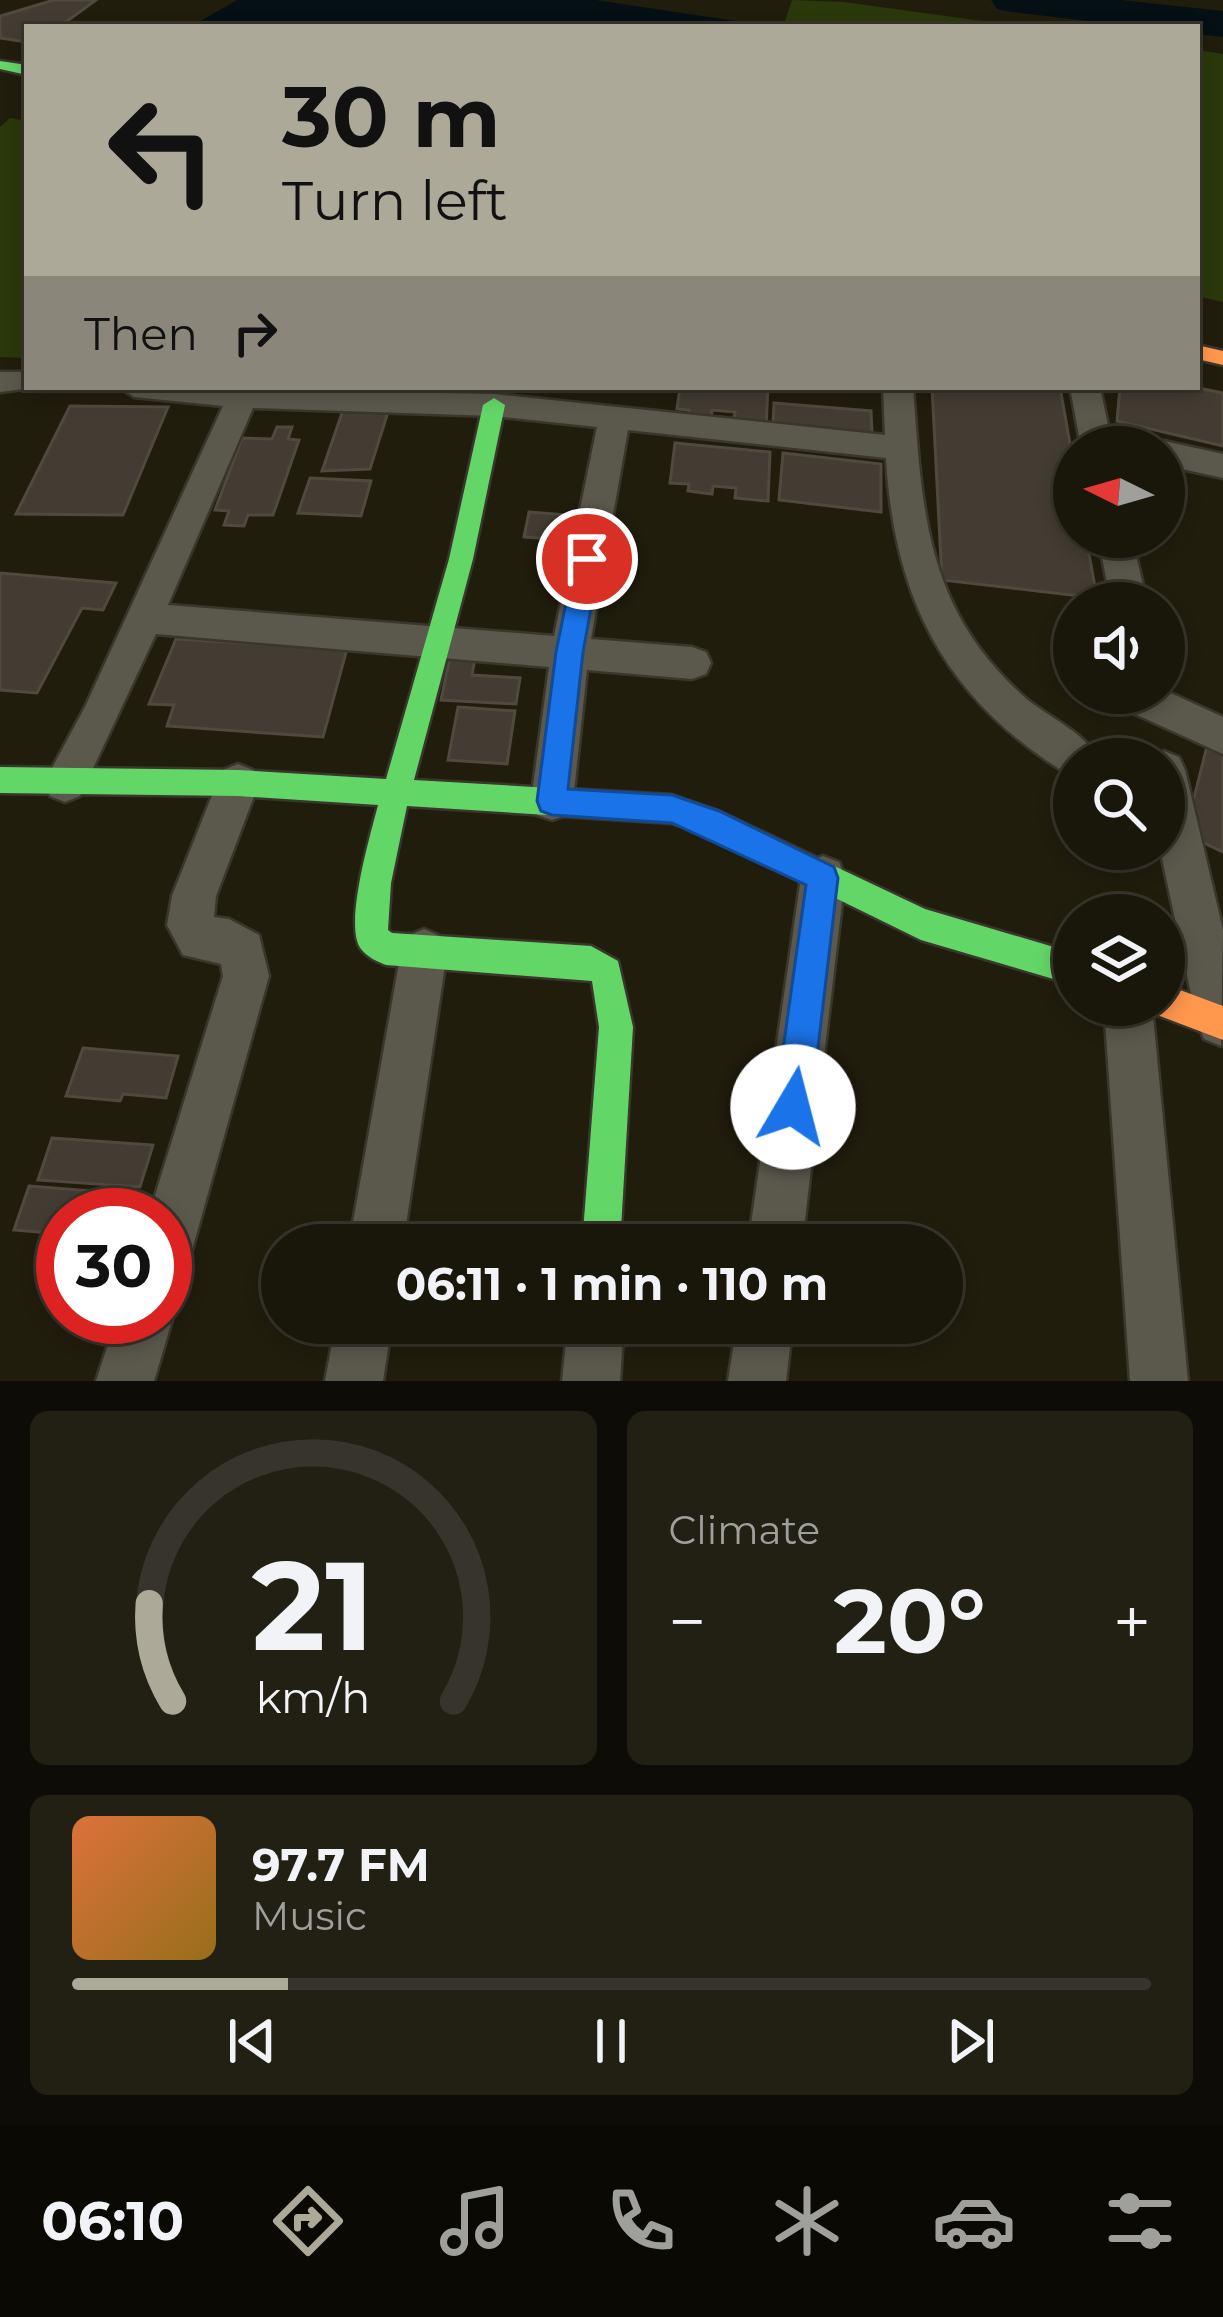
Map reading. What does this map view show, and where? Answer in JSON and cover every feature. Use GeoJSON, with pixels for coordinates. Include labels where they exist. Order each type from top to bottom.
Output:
{"type":"FeatureCollection","features":[{"type":"Feature","properties":{"kind":"street"},"geometry":{"type":"LineString","coordinates":[[166,390],[494,405],[902,448]]}},
{"type":"Feature","properties":{"kind":"street"},"geometry":{"type":"LineString","coordinates":[[898,390],[907,510],[922,582],[946,631],[1001,701],[1053,744]]}},
{"type":"Feature","properties":{"kind":"street"},"geometry":{"type":"LineString","coordinates":[[1086,390],[1093,426]]}},
{"type":"Feature","properties":{"kind":"street"},"geometry":{"type":"LineString","coordinates":[[65,783],[242,397]]}},
{"type":"Feature","properties":{"kind":"street"},"geometry":{"type":"LineString","coordinates":[[494,405],[471,532],[398,791],[371,916],[372,938],[386,949],[591,962],[608,972],[616,1028],[602,1224]]}},
{"type":"Feature","properties":{"kind":"street"},"geometry":{"type":"LineString","coordinates":[[552,801],[570,652],[614,419]]}},
{"type":"Feature","properties":{"kind":"street"},"geometry":{"type":"LineString","coordinates":[[1185,458],[1223,466]]}},
{"type":"Feature","properties":{"kind":"street"},"geometry":{"type":"LineString","coordinates":[[144,618],[692,663]]}},
{"type":"Feature","properties":{"kind":"street"},"geometry":{"type":"LineString","coordinates":[[1181,714],[1223,736]]}},
{"type":"Feature","properties":{"kind":"street"},"geometry":{"type":"LineString","coordinates":[[0,780],[238,783],[672,809],[708,821],[921,924],[1053,963]]}},
{"type":"Feature","properties":{"kind":"street"},"geometry":{"type":"LineString","coordinates":[[183,1188],[246,976],[243,951],[229,942],[199,939],[190,926],[194,896],[238,783]]}},
{"type":"Feature","properties":{"kind":"street"},"geometry":{"type":"LineString","coordinates":[[1185,870],[1222,1023]]}},
{"type":"Feature","properties":{"kind":"street"},"geometry":{"type":"LineString","coordinates":[[778,1224],[823,878]]}},
{"type":"Feature","properties":{"kind":"street"},"geometry":{"type":"LineString","coordinates":[[379,1224],[424,952]]}},
{"type":"Feature","properties":{"kind":"street"},"geometry":{"type":"LineString","coordinates":[[1185,1009],[1222,1023]]}},
{"type":"Feature","properties":{"kind":"street"},"geometry":{"type":"LineString","coordinates":[[1130,1026],[1159,1381]]}},
{"type":"Feature","properties":{"kind":"street"},"geometry":{"type":"LineString","coordinates":[[125,1381],[137,1344]]}},
{"type":"Feature","properties":{"kind":"street"},"geometry":{"type":"LineString","coordinates":[[354,1381],[360,1344]]}},
{"type":"Feature","properties":{"kind":"street"},"geometry":{"type":"LineString","coordinates":[[591,1381],[594,1344]]}},
{"type":"Feature","properties":{"kind":"street"},"geometry":{"type":"LineString","coordinates":[[757,1381],[761,1344]]}},
{"type":"Feature","properties":{"kind":"green space"},"geometry":{"type":"Polygon","coordinates":[[[792,0],[844,2],[1004,24],[784,24],[792,0]]]}},
{"type":"Feature","properties":{"kind":"green space"},"geometry":{"type":"Polygon","coordinates":[[[1200,50],[1223,54],[1223,302],[1200,297],[1200,50]]]}},
{"type":"Feature","properties":{"kind":"green space"},"geometry":{"type":"Polygon","coordinates":[[[10,118],[24,120],[24,358],[0,357],[0,127],[10,118]]]}},
{"type":"Feature","properties":{"kind":"shaded area"},"geometry":{"type":"Polygon","coordinates":[[[237,0],[596,0],[735,21],[735,24],[195,24],[237,0]]]}},
{"type":"Feature","properties":{"kind":"building"},"geometry":{"type":"Polygon","coordinates":[[[54,0],[96,0],[63,24],[24,24],[24,42],[0,38],[0,16],[54,0]]]}},
{"type":"Feature","properties":{"kind":"building"},"geometry":{"type":"Polygon","coordinates":[[[1200,388],[1223,393],[1223,446],[1185,437],[1185,426],[1117,421],[1120,390],[1200,388]]]}},
{"type":"Feature","properties":{"kind":"building"},"geometry":{"type":"Polygon","coordinates":[[[680,390],[768,390],[766,428],[733,425],[735,412],[712,410],[711,420],[688,418],[689,410],[677,409],[680,390]]]}},
{"type":"Feature","properties":{"kind":"building"},"geometry":{"type":"Polygon","coordinates":[[[932,390],[1061,390],[1067,426],[1053,426],[1053,558],[1090,558],[1094,582],[1053,582],[1053,593],[942,580],[932,390]]]}},
{"type":"Feature","properties":{"kind":"building"},"geometry":{"type":"Polygon","coordinates":[[[774,403],[871,411],[873,454],[772,445],[774,403]]]}},
{"type":"Feature","properties":{"kind":"building"},"geometry":{"type":"Polygon","coordinates":[[[70,406],[168,407],[123,515],[16,514],[70,406]]]}},
{"type":"Feature","properties":{"kind":"building"},"geometry":{"type":"Polygon","coordinates":[[[344,407],[389,409],[370,469],[322,471],[344,407]]]}},
{"type":"Feature","properties":{"kind":"building"},"geometry":{"type":"Polygon","coordinates":[[[277,427],[292,427],[288,439],[299,440],[273,515],[248,515],[244,526],[224,525],[229,511],[215,510],[242,438],[272,439],[277,427]]]}},
{"type":"Feature","properties":{"kind":"building"},"geometry":{"type":"Polygon","coordinates":[[[675,443],[770,452],[768,501],[735,498],[736,488],[713,486],[712,494],[688,491],[689,484],[670,483],[675,443]]]}},
{"type":"Feature","properties":{"kind":"building"},"geometry":{"type":"Polygon","coordinates":[[[783,453],[881,464],[881,512],[779,500],[783,453]]]}},
{"type":"Feature","properties":{"kind":"building"},"geometry":{"type":"Polygon","coordinates":[[[310,478],[371,481],[361,516],[298,513],[310,478]]]}},
{"type":"Feature","properties":{"kind":"building"},"geometry":{"type":"Polygon","coordinates":[[[529,512],[581,516],[577,541],[524,537],[529,512]]]}},
{"type":"Feature","properties":{"kind":"building"},"geometry":{"type":"Polygon","coordinates":[[[0,573],[116,583],[103,610],[82,608],[37,693],[0,690],[0,573]]]}},
{"type":"Feature","properties":{"kind":"building"},"geometry":{"type":"Polygon","coordinates":[[[176,639],[347,649],[323,737],[167,726],[174,705],[149,704],[176,639]]]}},
{"type":"Feature","properties":{"kind":"building"},"geometry":{"type":"Polygon","coordinates":[[[451,652],[476,653],[472,675],[520,678],[516,704],[441,700],[451,652]]]}},
{"type":"Feature","properties":{"kind":"building"},"geometry":{"type":"Polygon","coordinates":[[[458,707],[515,711],[507,764],[448,760],[458,707]]]}},
{"type":"Feature","properties":{"kind":"building"},"geometry":{"type":"Polygon","coordinates":[[[1207,746],[1223,753],[1223,852],[1185,834],[1207,746]]]}},
{"type":"Feature","properties":{"kind":"building"},"geometry":{"type":"Polygon","coordinates":[[[83,1048],[178,1056],[166,1098],[123,1094],[120,1101],[66,1096],[83,1048]]]}},
{"type":"Feature","properties":{"kind":"building"},"geometry":{"type":"Polygon","coordinates":[[[52,1138],[153,1145],[140,1187],[38,1180],[52,1138]]]}},
{"type":"Feature","properties":{"kind":"building"},"geometry":{"type":"Polygon","coordinates":[[[29,1186],[54,1188],[36,1188],[36,1232],[14,1230],[29,1186]]]}},
{"type":"Feature","properties":{"kind":"waterway"},"geometry":{"type":"LineString","coordinates":[[1011,0],[1223,24]]}},
{"type":"Feature","properties":{"kind":"traffic: fast"},"geometry":{"type":"LineString","coordinates":[[0,65],[24,69]]}},
{"type":"Feature","properties":{"kind":"traffic: fast"},"geometry":{"type":"LineString","coordinates":[[494,405],[451,597],[381,854],[372,938],[386,949],[591,962],[607,972],[616,1027],[602,1224]]}},
{"type":"Feature","properties":{"kind":"traffic: fast"},"geometry":{"type":"LineString","coordinates":[[0,780],[238,783],[672,809],[708,821],[921,924],[1053,963]]}},
{"type":"Feature","properties":{"kind":"traffic: slow"},"geometry":{"type":"LineString","coordinates":[[1200,353],[1223,358]]}},
{"type":"Feature","properties":{"kind":"traffic: slow"},"geometry":{"type":"LineString","coordinates":[[1185,1009],[1223,1023]]}},
{"type":"Feature","properties":{"kind":"route"},"geometry":{"type":"LineString","coordinates":[[587,559],[552,801],[672,809],[708,821],[823,878],[793,1107]]}}]}
